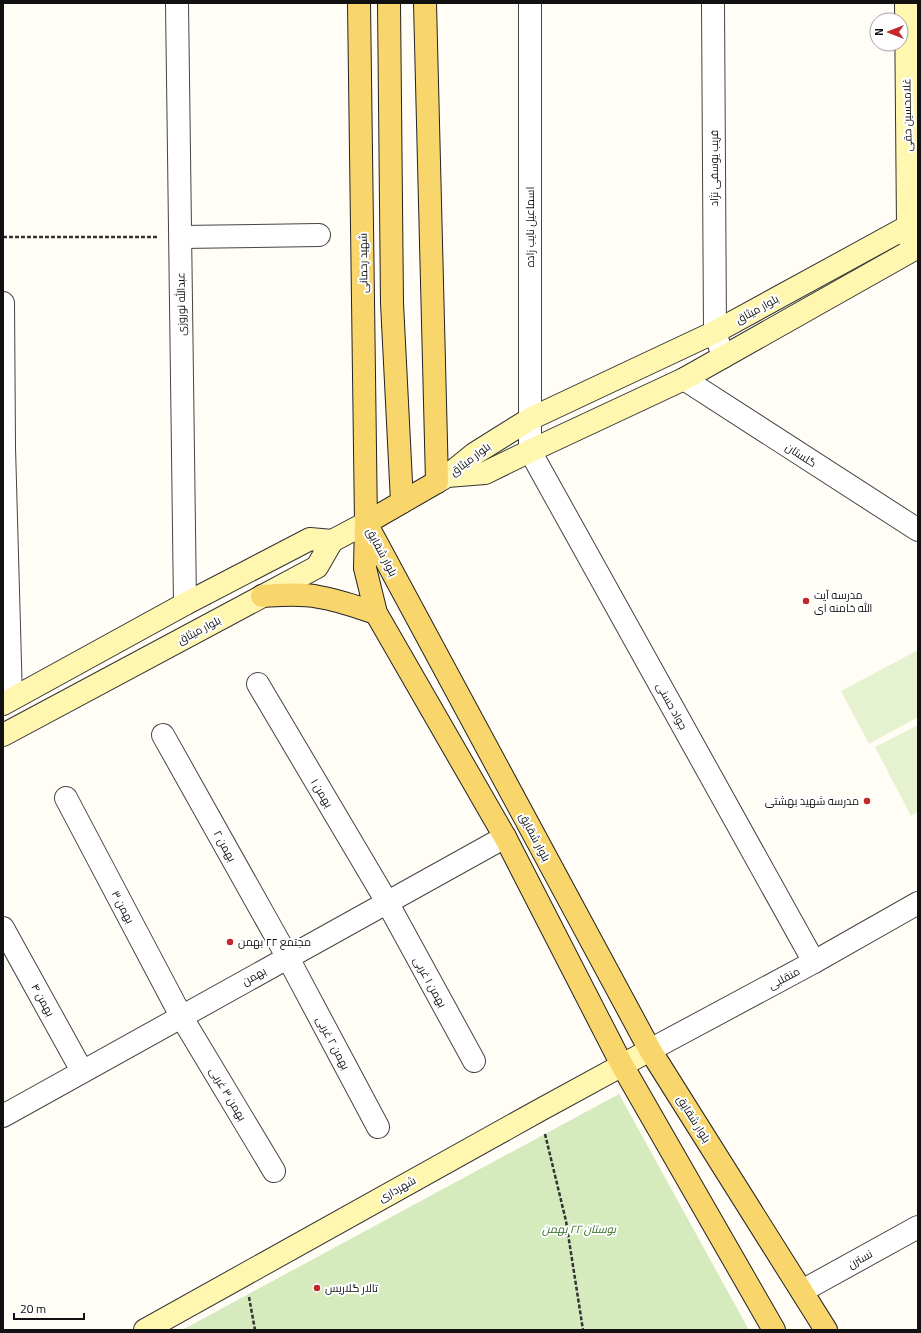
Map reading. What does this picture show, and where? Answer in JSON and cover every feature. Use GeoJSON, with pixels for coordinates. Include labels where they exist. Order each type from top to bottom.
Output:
{"type":"FeatureCollection","features":[{"type":"Feature","properties":{"kind":"main road","name":"شهید رحمانی"},"geometry":{"type":"LineString","coordinates":[[359,3],[366,523]]}},
{"type":"Feature","properties":{"kind":"main road"},"geometry":{"type":"LineString","coordinates":[[389,3],[392,303],[402,502]]}},
{"type":"Feature","properties":{"kind":"main road"},"geometry":{"type":"LineString","coordinates":[[7,702],[185,604],[310,539],[332,542],[442,479],[425,3]]}},
{"type":"Feature","properties":{"kind":"main road","name":"غلامحسین حقی"},"geometry":{"type":"LineString","coordinates":[[906,3],[913,224],[916,251]]}},
{"type":"Feature","properties":{"kind":"main road","name":"بلوار میثاق"},"geometry":{"type":"LineString","coordinates":[[442,479],[474,454],[530,419],[715,332],[913,224]]}},
{"type":"Feature","properties":{"kind":"main road","name":"بلوار میثاق"},"geometry":{"type":"LineString","coordinates":[[442,479],[485,473],[684,379],[916,251]]}},
{"type":"Feature","properties":{"kind":"main road","name":"بلوار شقایق"},"geometry":{"type":"LineString","coordinates":[[366,523],[365,568],[376,613],[505,837],[622,1065],[774,1330]]}},
{"type":"Feature","properties":{"kind":"main road","name":"بلوار شقایق"},"geometry":{"type":"LineString","coordinates":[[366,523],[650,1050],[826,1330]]}},
{"type":"Feature","properties":{"kind":"main road","name":"بلوار میثاق"},"geometry":{"type":"LineString","coordinates":[[3,735],[317,567],[332,542]]}},
{"type":"Feature","properties":{"kind":"main road"},"geometry":{"type":"LineString","coordinates":[[262,596],[317,596],[339,601],[376,613]]}},
{"type":"Feature","properties":{"kind":"main road","name":"شهرداری"},"geometry":{"type":"LineString","coordinates":[[146,1330],[650,1050]]}},
{"type":"Feature","properties":{"kind":"street","name":"عبدالله نوروزی"},"geometry":{"type":"LineString","coordinates":[[177,3],[185,604]]}},
{"type":"Feature","properties":{"kind":"street","name":"اسماعیل نایب زاده"},"geometry":{"type":"LineString","coordinates":[[530,3],[530,451]]}},
{"type":"Feature","properties":{"kind":"street","name":"فریب یوسفی نژاد"},"geometry":{"type":"LineString","coordinates":[[713,3],[715,332],[722,358]]}},
{"type":"Feature","properties":{"kind":"street"},"geometry":{"type":"LineString","coordinates":[[181,236],[319,235]]}},
{"type":"Feature","properties":{"kind":"street"},"geometry":{"type":"LineString","coordinates":[[3,303],[7,702]]}},
{"type":"Feature","properties":{"kind":"street","name":"گلستان"},"geometry":{"type":"LineString","coordinates":[[684,379],[918,530]]}},
{"type":"Feature","properties":{"kind":"street","name":"جواد حسنی"},"geometry":{"type":"LineString","coordinates":[[530,451],[814,962]]}},
{"type":"Feature","properties":{"kind":"street","name":"بهمن ۱"},"geometry":{"type":"LineString","coordinates":[[258,684],[387,902]]}},
{"type":"Feature","properties":{"kind":"street","name":"بهمن ۲"},"geometry":{"type":"LineString","coordinates":[[163,735],[288,958]]}},
{"type":"Feature","properties":{"kind":"street","name":"بهمن ۳"},"geometry":{"type":"LineString","coordinates":[[66,798],[181,1016]]}},
{"type":"Feature","properties":{"kind":"street","name":"بهمن"},"geometry":{"type":"LineString","coordinates":[[3,1116],[505,837]]}},
{"type":"Feature","properties":{"kind":"street","name":"بهمن ۱ غربی"},"geometry":{"type":"LineString","coordinates":[[387,902],[474,1061]]}},
{"type":"Feature","properties":{"kind":"street","name":"منقلبی"},"geometry":{"type":"LineString","coordinates":[[650,1050],[814,962],[918,903]]}},
{"type":"Feature","properties":{"kind":"street","name":"بهمن ۴"},"geometry":{"type":"LineString","coordinates":[[3,928],[82,1071]]}},
{"type":"Feature","properties":{"kind":"street","name":"بهمن ۲ غربی"},"geometry":{"type":"LineString","coordinates":[[288,958],[378,1128]]}},
{"type":"Feature","properties":{"kind":"street","name":"بهمن ۳ غربی"},"geometry":{"type":"LineString","coordinates":[[181,1016],[274,1171]]}},
{"type":"Feature","properties":{"kind":"street","name":"نسترن"},"geometry":{"type":"LineString","coordinates":[[802,1291],[918,1227]]}},
{"type":"Feature","properties":{"kind":"path"},"geometry":{"type":"LineString","coordinates":[[3,237],[181,236]]}},
{"type":"Feature","properties":{"kind":"path"},"geometry":{"type":"LineString","coordinates":[[540,1110],[566,1221],[583,1330]]}},
{"type":"Feature","properties":{"kind":"path"},"geometry":{"type":"LineString","coordinates":[[244,1275],[256,1330]]}},
{"type":"Feature","properties":{"kind":"green space"},"geometry":{"type":"Polygon","coordinates":[[[918,650],[918,717],[869,744],[841,691],[918,650]]]}},
{"type":"Feature","properties":{"kind":"green space"},"geometry":{"type":"Polygon","coordinates":[[[918,725],[918,812],[911,816],[875,747],[918,725]]]}},
{"type":"Feature","properties":{"kind":"green space","name":"بوستان ۲۲ بهمن"},"geometry":{"type":"Polygon","coordinates":[[[619,1094],[749,1330],[182,1330],[619,1094]]]}},
{"type":"Feature","properties":{"kind":"place","name":"مدرسه آیت الله خامنه ای"},"geometry":{"type":"Point","coordinates":[806,601]}},
{"type":"Feature","properties":{"kind":"place","name":"مدرسه شهید بهشتی"},"geometry":{"type":"Point","coordinates":[867,801]}},
{"type":"Feature","properties":{"kind":"place","name":"مجتمع ۲۲ بهمن"},"geometry":{"type":"Point","coordinates":[230,942]}},
{"type":"Feature","properties":{"kind":"place","name":"تالار گلاریس"},"geometry":{"type":"Point","coordinates":[317,1288]}}]}
